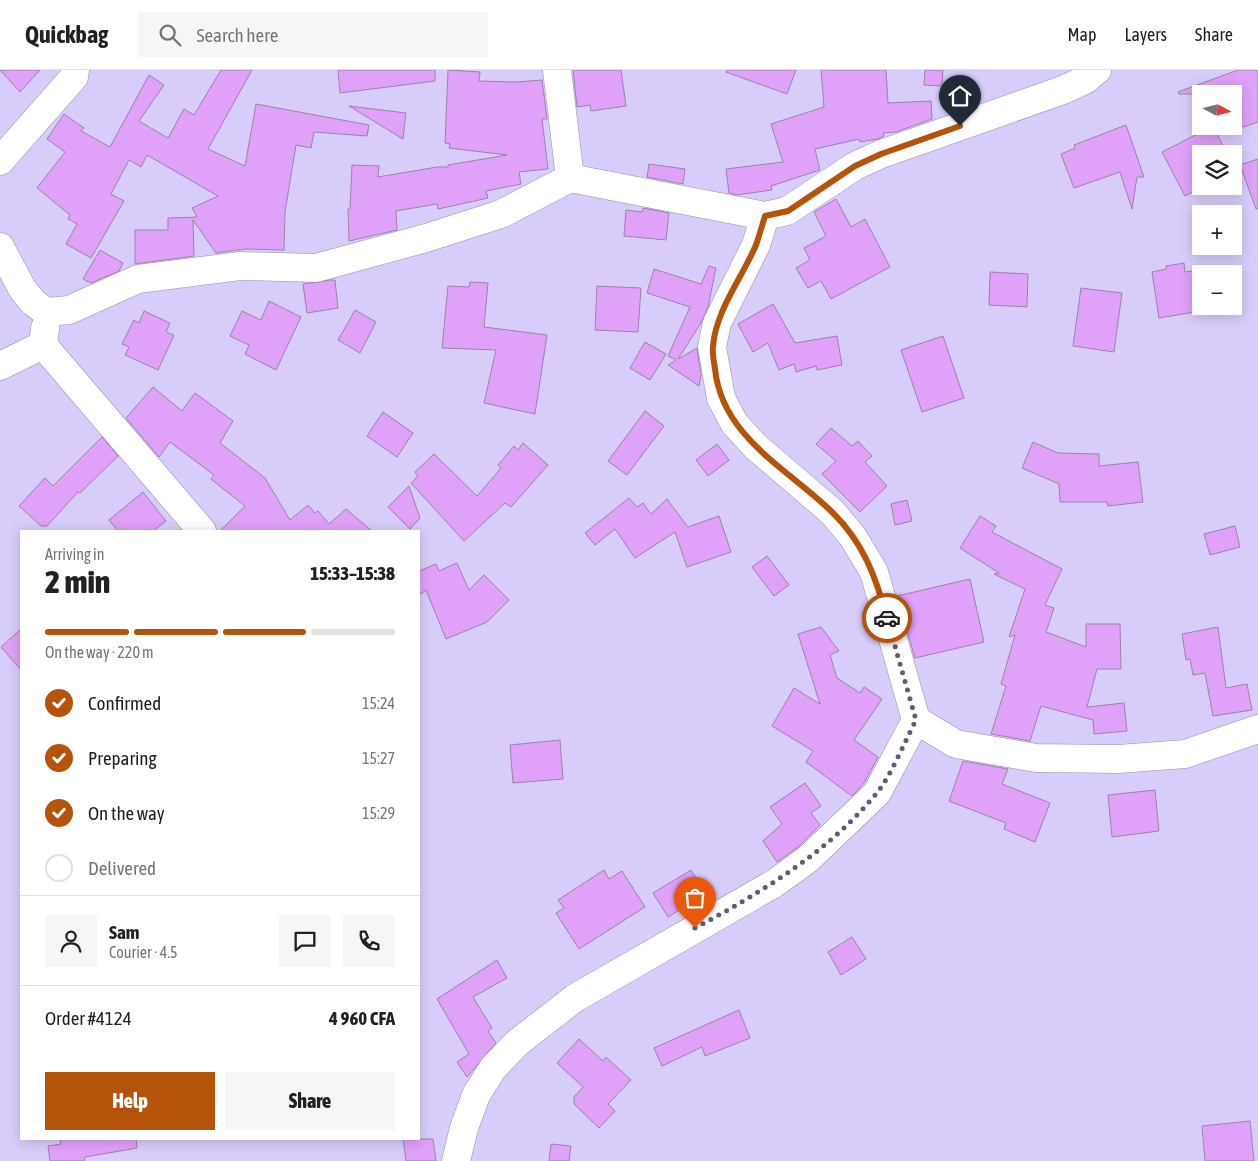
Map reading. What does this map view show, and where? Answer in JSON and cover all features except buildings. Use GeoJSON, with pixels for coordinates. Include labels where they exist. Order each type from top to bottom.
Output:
{"type":"FeatureCollection","features":[{"type":"Feature","properties":{"kind":"street"},"geometry":{"type":"LineString","coordinates":[[0,161],[74,77],[75,70]]}},
{"type":"Feature","properties":{"kind":"street"},"geometry":{"type":"LineString","coordinates":[[557,70],[570,178]]}},
{"type":"Feature","properties":{"kind":"street"},"geometry":{"type":"LineString","coordinates":[[0,247],[23,290],[33,302],[46,312],[69,310],[138,279],[240,266],[316,268],[426,238],[501,214],[570,178],[765,216],[788,211],[855,166],[881,154],[1063,90],[1085,80],[1096,70]]}},
{"type":"Feature","properties":{"kind":"street"},"geometry":{"type":"LineString","coordinates":[[765,216],[756,244],[717,323],[712,348],[721,398],[734,423],[756,447],[832,512],[853,537],[874,572],[916,720],[956,744],[1036,758],[1118,759],[1185,754],[1258,729]]}},
{"type":"Feature","properties":{"kind":"street"},"geometry":{"type":"LineString","coordinates":[[46,312],[42,346],[201,530]]}},
{"type":"Feature","properties":{"kind":"street"},"geometry":{"type":"LineString","coordinates":[[0,366],[42,346]]}},
{"type":"Feature","properties":{"kind":"street"},"geometry":{"type":"LineString","coordinates":[[456,1161],[464,1128],[476,1095],[493,1068],[517,1043],[574,998],[775,883],[808,859],[877,793],[916,720]]}},
{"type":"Feature","properties":{"kind":"way so far"},"geometry":{"type":"LineString","coordinates":[[695,928],[775,883],[808,859],[846,825],[877,793],[916,720],[899,666],[887,618]]}},
{"type":"Feature","properties":{"kind":"route"},"geometry":{"type":"LineString","coordinates":[[887,618],[874,572],[853,537],[832,512],[756,447],[734,423],[721,398],[715,374],[712,348],[717,323],[756,244],[765,216],[788,211],[855,166],[881,154],[960,126]]}}]}
